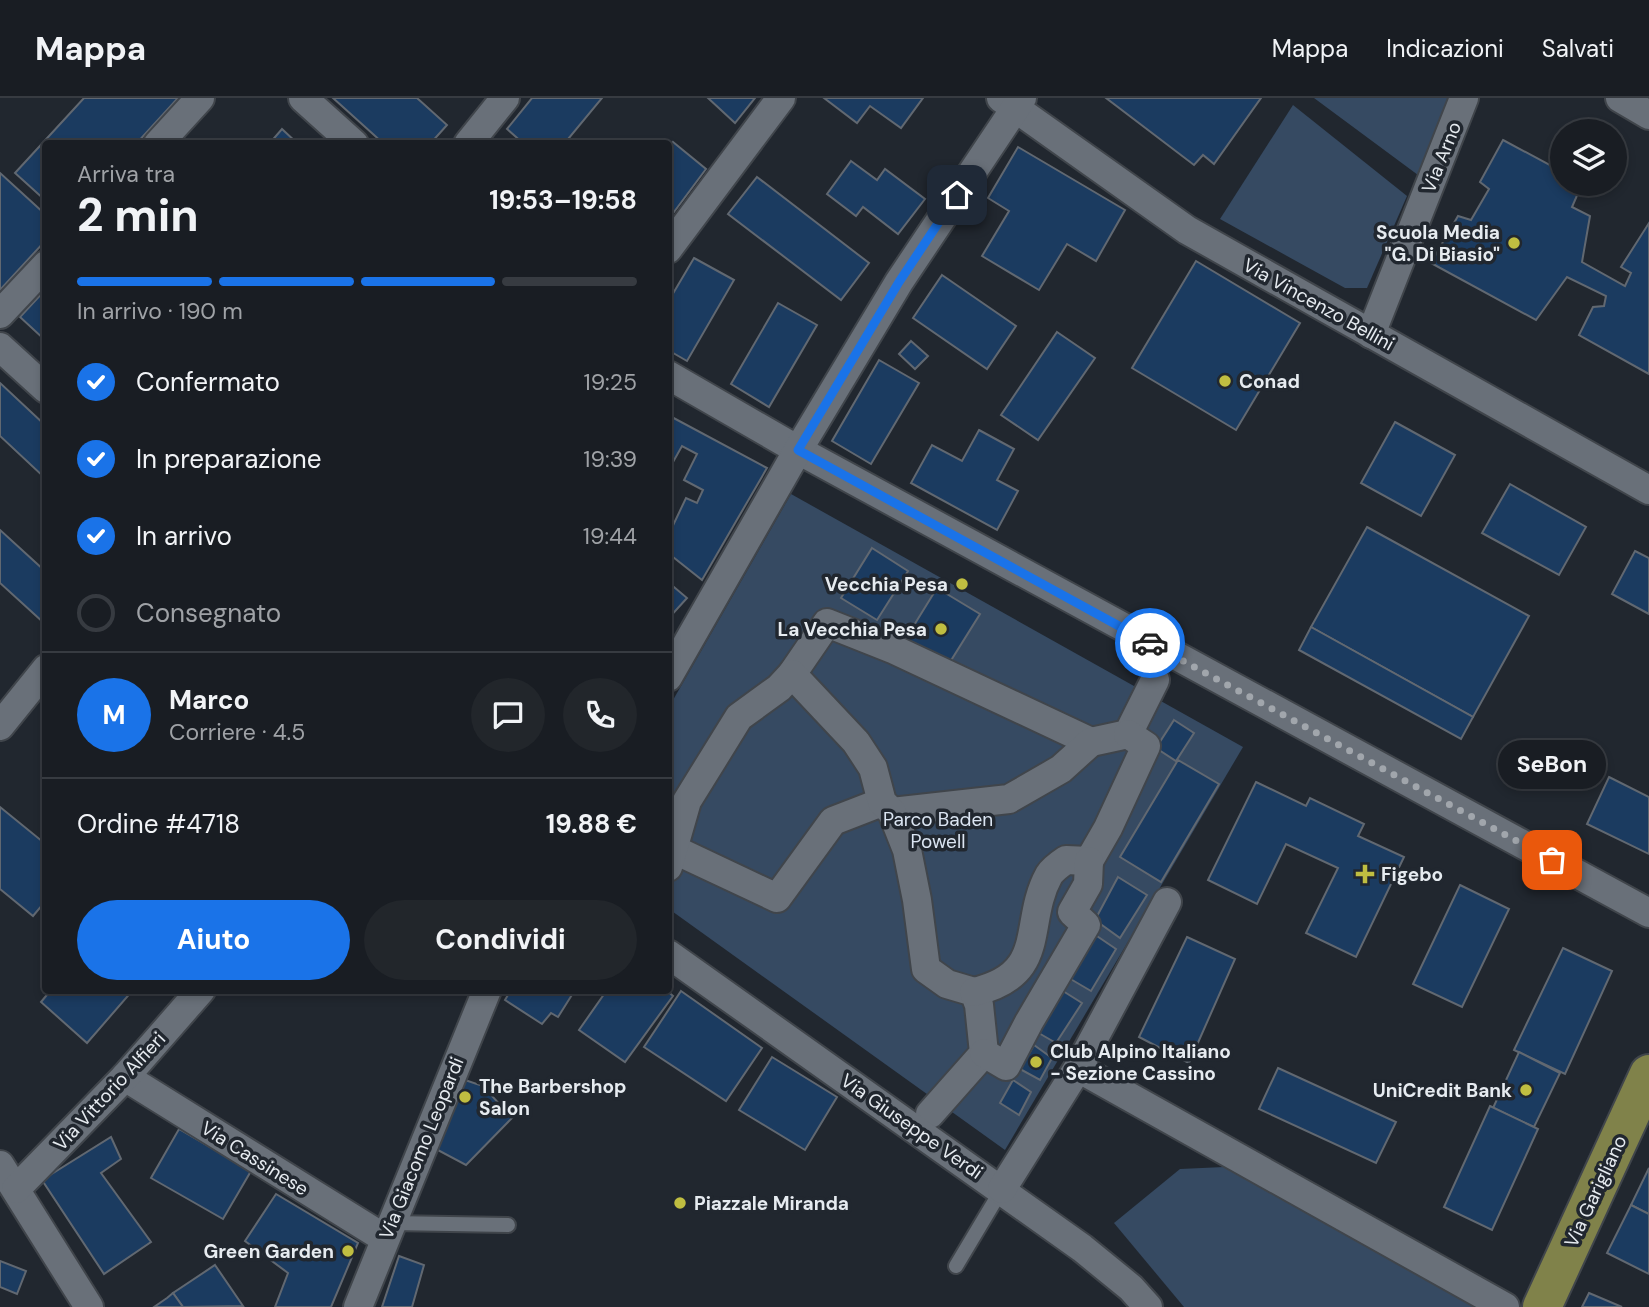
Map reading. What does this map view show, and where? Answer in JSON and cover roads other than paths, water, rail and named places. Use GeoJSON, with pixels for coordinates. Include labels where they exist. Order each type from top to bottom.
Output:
{"type":"FeatureCollection","features":[{"type":"Feature","properties":{"kind":"main road","name":"Via Garigliano"},"geometry":{"type":"LineString","coordinates":[[1542,1307],[1649,1074]]}},
{"type":"Feature","properties":{"kind":"street"},"geometry":{"type":"LineString","coordinates":[[162,140],[200,98]]}},
{"type":"Feature","properties":{"kind":"street"},"geometry":{"type":"LineString","coordinates":[[303,98],[350,140]]}},
{"type":"Feature","properties":{"kind":"street"},"geometry":{"type":"LineString","coordinates":[[471,140],[505,98]]}},
{"type":"Feature","properties":{"kind":"street"},"geometry":{"type":"LineString","coordinates":[[672,244],[780,98]]}},
{"type":"Feature","properties":{"kind":"street","name":"Via Arno"},"geometry":{"type":"LineString","coordinates":[[1371,334],[1464,98]]}},
{"type":"Feature","properties":{"kind":"street"},"geometry":{"type":"LineString","coordinates":[[1620,98],[1649,115]]}},
{"type":"Feature","properties":{"kind":"street"},"geometry":{"type":"LineString","coordinates":[[672,670],[798,450],[899,282],[1013,101]]}},
{"type":"Feature","properties":{"kind":"street","name":"Via Vincenzo Bellini"},"geometry":{"type":"LineString","coordinates":[[1013,101],[1187,230],[1649,490]]}},
{"type":"Feature","properties":{"kind":"street"},"geometry":{"type":"LineString","coordinates":[[0,314],[42,269]]}},
{"type":"Feature","properties":{"kind":"street"},"geometry":{"type":"LineString","coordinates":[[0,347],[42,385]]}},
{"type":"Feature","properties":{"kind":"street"},"geometry":{"type":"LineString","coordinates":[[672,377],[798,450],[1649,913]]}},
{"type":"Feature","properties":{"kind":"street"},"geometry":{"type":"LineString","coordinates":[[984,1053],[1006,1066],[1086,925],[1072,912],[1088,884],[1089,862],[1146,746],[1128,734],[1091,742],[1061,769],[1009,799],[887,807],[833,821],[777,898],[672,859],[687,801],[739,717],[779,688],[792,674],[827,623],[895,650],[1091,742]]}},
{"type":"Feature","properties":{"kind":"street"},"geometry":{"type":"LineString","coordinates":[[0,726],[42,674]]}},
{"type":"Feature","properties":{"kind":"street"},"geometry":{"type":"LineString","coordinates":[[792,674],[856,742],[873,768],[907,850],[926,969],[947,984],[974,992],[993,988],[1014,973],[1031,945],[1039,906],[1050,873],[1066,860],[1089,862]]}},
{"type":"Feature","properties":{"kind":"street"},"geometry":{"type":"LineString","coordinates":[[1128,734],[1155,680]]}},
{"type":"Feature","properties":{"kind":"street"},"geometry":{"type":"LineString","coordinates":[[1002,1189],[1078,1068],[1167,902]]}},
{"type":"Feature","properties":{"kind":"street"},"geometry":{"type":"LineString","coordinates":[[1031,945],[1055,976]]}},
{"type":"Feature","properties":{"kind":"street","name":"Via Giuseppe Verdi"},"geometry":{"type":"LineString","coordinates":[[672,957],[1002,1189],[1082,1248],[1131,1288],[1148,1307]]}},
{"type":"Feature","properties":{"kind":"street"},"geometry":{"type":"LineString","coordinates":[[930,1115],[984,1053],[974,992]]}},
{"type":"Feature","properties":{"kind":"street","name":"Via Vittorio Alfieri"},"geometry":{"type":"LineString","coordinates":[[16,1189],[125,1077],[198,994]]}},
{"type":"Feature","properties":{"kind":"street","name":"Via Giacomo Leopardi"},"geometry":{"type":"LineString","coordinates":[[358,1307],[387,1230],[485,994]]}},
{"type":"Feature","properties":{"kind":"street"},"geometry":{"type":"LineString","coordinates":[[1078,1068],[1504,1307]]}},
{"type":"Feature","properties":{"kind":"street","name":"Via Cassinese"},"geometry":{"type":"LineString","coordinates":[[125,1077],[387,1230]]}},
{"type":"Feature","properties":{"kind":"street"},"geometry":{"type":"LineString","coordinates":[[0,1165],[89,1307]]}},
{"type":"Feature","properties":{"kind":"lane"},"geometry":{"type":"LineString","coordinates":[[956,1266],[1002,1189]]}},
{"type":"Feature","properties":{"kind":"lane"},"geometry":{"type":"LineString","coordinates":[[387,1230],[508,1225]]}},
{"type":"Feature","properties":{"kind":"place","name":"Scuola Media \"G. Di Biasio\""},"geometry":{"type":"Point","coordinates":[1514,243]}},
{"type":"Feature","properties":{"kind":"place","name":"Conad"},"geometry":{"type":"Point","coordinates":[1225,381]}},
{"type":"Feature","properties":{"kind":"place","name":"Vecchia Pesa"},"geometry":{"type":"Point","coordinates":[962,584]}},
{"type":"Feature","properties":{"kind":"place","name":"La Vecchia Pesa"},"geometry":{"type":"Point","coordinates":[941,629]}},
{"type":"Feature","properties":{"kind":"place","name":"SeBon"},"geometry":{"type":"Point","coordinates":[1552,860]}},
{"type":"Feature","properties":{"kind":"place","name":"Figebo"},"geometry":{"type":"Point","coordinates":[1365,874]}},
{"type":"Feature","properties":{"kind":"place","name":"Club Alpino Italiano - Sezione Cassino"},"geometry":{"type":"Point","coordinates":[1036,1062]}},
{"type":"Feature","properties":{"kind":"place","name":"UniCredit Bank"},"geometry":{"type":"Point","coordinates":[1526,1090]}},
{"type":"Feature","properties":{"kind":"place","name":"The Barbershop Salon"},"geometry":{"type":"Point","coordinates":[465,1097]}},
{"type":"Feature","properties":{"kind":"place","name":"Piazzale Miranda"},"geometry":{"type":"Point","coordinates":[680,1203]}},
{"type":"Feature","properties":{"kind":"place","name":"Green Garden"},"geometry":{"type":"Point","coordinates":[348,1251]}},
{"type":"Feature","properties":{"kind":"park label","name":"Parco Baden Powell"},"geometry":{"type":"Point","coordinates":[938,830]}}]}
